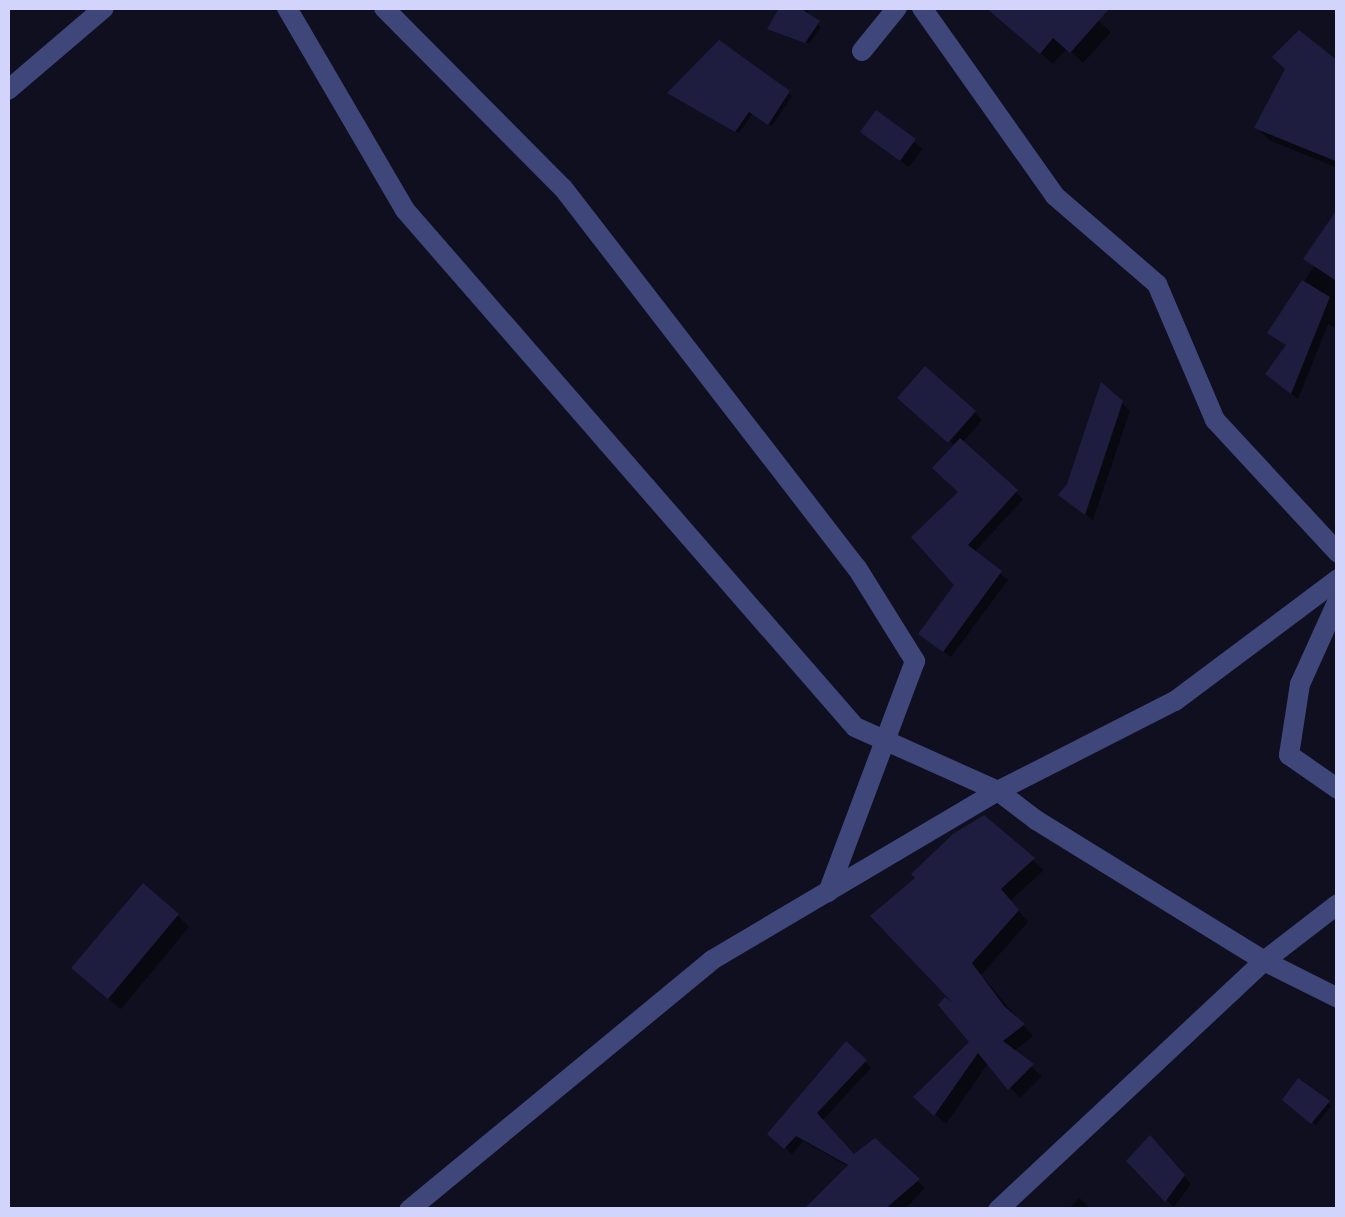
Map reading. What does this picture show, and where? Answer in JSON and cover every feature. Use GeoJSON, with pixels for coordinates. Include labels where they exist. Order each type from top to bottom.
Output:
{"type":"FeatureCollection","features":[{"type":"Feature","properties":{"kind":"street"},"geometry":{"type":"LineString","coordinates":[[8,90],[104,8]]}},
{"type":"Feature","properties":{"kind":"street"},"geometry":{"type":"LineString","coordinates":[[287,8],[406,210],[855,727],[998,791],[1036,820],[1264,961],[1338,998]]}},
{"type":"Feature","properties":{"kind":"street"},"geometry":{"type":"LineString","coordinates":[[384,8],[563,188],[857,568],[915,662],[828,892]]}},
{"type":"Feature","properties":{"kind":"street"},"geometry":{"type":"LineString","coordinates":[[862,51],[898,8]]}},
{"type":"Feature","properties":{"kind":"street"},"geometry":{"type":"LineString","coordinates":[[922,8],[1055,196],[1157,284],[1215,420],[1338,553]]}},
{"type":"Feature","properties":{"kind":"street"},"geometry":{"type":"LineString","coordinates":[[409,1210],[712,960],[998,791],[1175,701],[1338,579]]}},
{"type":"Feature","properties":{"kind":"street"},"geometry":{"type":"LineString","coordinates":[[1338,600],[1300,684],[1289,755],[1338,790]]}},
{"type":"Feature","properties":{"kind":"street"},"geometry":{"type":"LineString","coordinates":[[1003,1208],[1264,961],[1338,904]]}},
{"type":"Feature","properties":{"kind":"building"},"geometry":{"type":"Polygon","coordinates":[[[779,8],[800,8],[820,21],[805,43],[767,29],[779,8]]]}},
{"type":"Feature","properties":{"kind":"building"},"geometry":{"type":"Polygon","coordinates":[[[986,8],[1110,8],[1070,53],[1053,38],[1040,54],[986,8]]]}},
{"type":"Feature","properties":{"kind":"building"},"geometry":{"type":"Polygon","coordinates":[[[1299,30],[1338,61],[1338,162],[1254,128],[1285,69],[1272,57],[1299,30]]]}},
{"type":"Feature","properties":{"kind":"building"},"geometry":{"type":"Polygon","coordinates":[[[719,40],[790,91],[768,125],[749,112],[735,132],[667,93],[719,40]]]}},
{"type":"Feature","properties":{"kind":"building"},"geometry":{"type":"Polygon","coordinates":[[[876,110],[916,139],[900,161],[860,132],[876,110]]]}},
{"type":"Feature","properties":{"kind":"building"},"geometry":{"type":"Polygon","coordinates":[[[1338,208],[1338,282],[1303,259],[1338,208]]]}},
{"type":"Feature","properties":{"kind":"building"},"geometry":{"type":"Polygon","coordinates":[[[1302,280],[1330,297],[1291,394],[1265,374],[1286,345],[1267,333],[1302,280]]]}},
{"type":"Feature","properties":{"kind":"building"},"geometry":{"type":"Polygon","coordinates":[[[925,366],[976,411],[948,443],[897,398],[925,366]]]}},
{"type":"Feature","properties":{"kind":"building"},"geometry":{"type":"Polygon","coordinates":[[[1101,382],[1123,401],[1085,515],[1058,495],[1067,484],[1101,382]]]}},
{"type":"Feature","properties":{"kind":"building"},"geometry":{"type":"Polygon","coordinates":[[[960,438],[1018,490],[968,545],[1002,571],[943,652],[918,634],[954,585],[911,537],[958,492],[932,468],[960,438]]]}},
{"type":"Feature","properties":{"kind":"building"},"geometry":{"type":"Polygon","coordinates":[[[984,815],[1035,858],[1001,889],[1019,910],[972,963],[1004,1006],[1025,1024],[1003,1041],[1034,1064],[1008,1090],[978,1053],[934,1116],[913,1097],[969,1042],[938,1005],[945,997],[952,1002],[870,916],[915,878],[911,874],[953,834],[984,815]]]}},
{"type":"Feature","properties":{"kind":"building"},"geometry":{"type":"Polygon","coordinates":[[[143,883],[179,914],[108,999],[71,968],[143,883]]]}},
{"type":"Feature","properties":{"kind":"building"},"geometry":{"type":"Polygon","coordinates":[[[846,1041],[867,1060],[817,1113],[854,1154],[875,1138],[920,1179],[884,1210],[803,1210],[848,1165],[796,1136],[784,1149],[767,1134],[846,1041]]]}},
{"type":"Feature","properties":{"kind":"building"},"geometry":{"type":"Polygon","coordinates":[[[1298,1078],[1330,1101],[1311,1124],[1282,1100],[1298,1078]]]}},
{"type":"Feature","properties":{"kind":"building"},"geometry":{"type":"Polygon","coordinates":[[[1150,1135],[1185,1175],[1165,1202],[1126,1161],[1150,1135]]]}}]}
